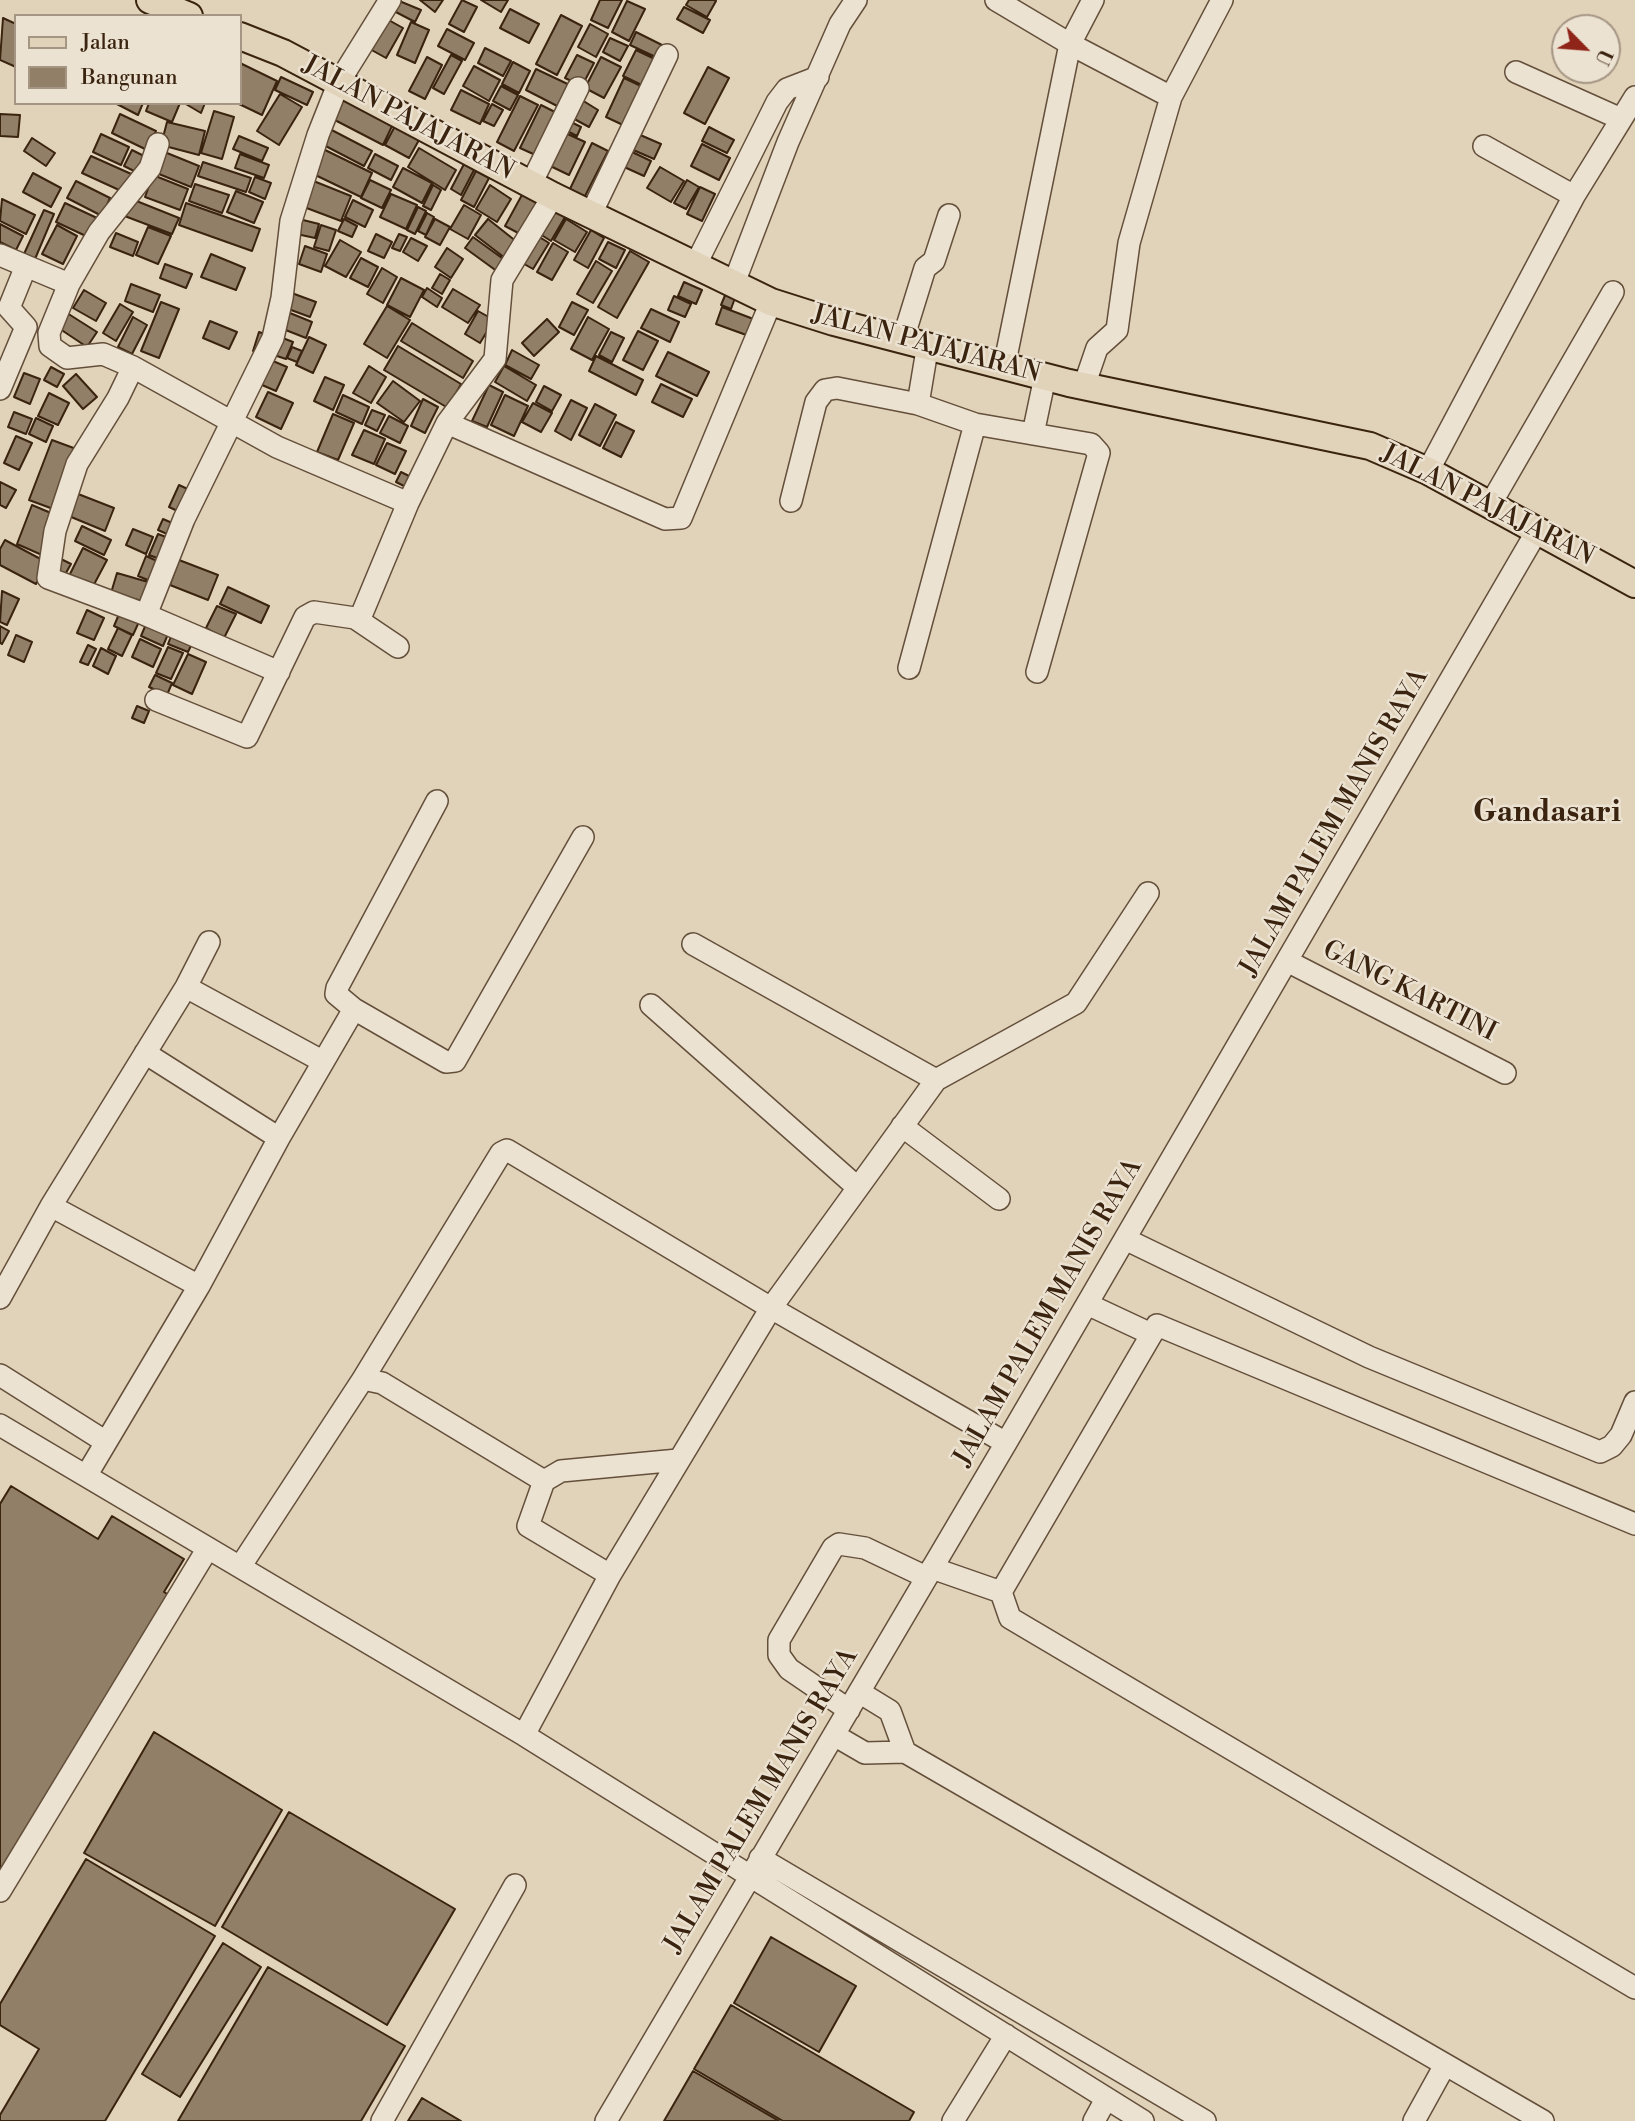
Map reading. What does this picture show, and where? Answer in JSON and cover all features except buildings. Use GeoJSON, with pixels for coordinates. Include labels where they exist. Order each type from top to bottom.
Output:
{"type":"FeatureCollection","features":[{"type":"Feature","properties":{"kind":"main road"},"geometry":{"type":"LineString","coordinates":[[152,0],[184,14]]}},
{"type":"Feature","properties":{"kind":"main road","name":"JALAN PAJAJARAN"},"geometry":{"type":"LineString","coordinates":[[242,37],[283,53],[542,190],[771,302],[1045,377],[1343,438],[1428,471],[1635,584]]}},
{"type":"Feature","properties":{"kind":"street"},"geometry":{"type":"LineString","coordinates":[[146,615],[184,519],[273,338],[282,298],[290,221],[299,186],[339,82],[390,0]]}},
{"type":"Feature","properties":{"kind":"street"},"geometry":{"type":"LineString","coordinates":[[734,283],[784,154],[840,24],[856,0]]}},
{"type":"Feature","properties":{"kind":"street"},"geometry":{"type":"LineString","coordinates":[[996,0],[1070,44],[1171,97]]}},
{"type":"Feature","properties":{"kind":"street"},"geometry":{"type":"LineString","coordinates":[[1004,367],[1070,44],[1093,0]]}},
{"type":"Feature","properties":{"kind":"street"},"geometry":{"type":"LineString","coordinates":[[1084,386],[1097,348],[1118,330],[1129,243],[1171,97],[1222,0]]}},
{"type":"Feature","properties":{"kind":"street"},"geometry":{"type":"LineString","coordinates":[[591,214],[667,54]]}},
{"type":"Feature","properties":{"kind":"street"},"geometry":{"type":"LineString","coordinates":[[1516,72],[1621,119]]}},
{"type":"Feature","properties":{"kind":"street"},"geometry":{"type":"LineString","coordinates":[[695,266],[777,102],[787,89],[818,77]]}},
{"type":"Feature","properties":{"kind":"street"},"geometry":{"type":"LineString","coordinates":[[355,618],[362,613],[408,503],[447,423],[495,359],[502,280],[542,190],[578,88]]}},
{"type":"Feature","properties":{"kind":"street"},"geometry":{"type":"LineString","coordinates":[[1428,471],[1574,196],[1635,97]]}},
{"type":"Feature","properties":{"kind":"street"},"geometry":{"type":"LineString","coordinates":[[158,144],[150,168],[99,232],[69,284],[51,321],[50,346],[67,358],[103,355],[133,367],[277,447],[408,503]]}},
{"type":"Feature","properties":{"kind":"street"},"geometry":{"type":"LineString","coordinates":[[1485,146],[1574,196]]}},
{"type":"Feature","properties":{"kind":"street"},"geometry":{"type":"LineString","coordinates":[[918,404],[915,342],[925,268],[934,261],[949,215]]}},
{"type":"Feature","properties":{"kind":"street"},"geometry":{"type":"LineString","coordinates":[[0,255],[69,284]]}},
{"type":"Feature","properties":{"kind":"street"},"geometry":{"type":"LineString","coordinates":[[0,389],[26,327],[9,308],[26,266]]}},
{"type":"Feature","properties":{"kind":"street"},"geometry":{"type":"LineString","coordinates":[[1490,505],[1613,292]]}},
{"type":"Feature","properties":{"kind":"street"},"geometry":{"type":"LineString","coordinates":[[447,423],[665,519],[681,518],[771,302]]}},
{"type":"Feature","properties":{"kind":"street"},"geometry":{"type":"LineString","coordinates":[[133,367],[118,398],[77,464],[55,531],[47,573],[53,581],[146,615],[279,672]]}},
{"type":"Feature","properties":{"kind":"street"},"geometry":{"type":"LineString","coordinates":[[1033,435],[1045,377]]}},
{"type":"Feature","properties":{"kind":"street"},"geometry":{"type":"LineString","coordinates":[[791,501],[816,401],[825,390],[836,388],[918,404],[975,424],[1091,444],[1099,453],[1037,672]]}},
{"type":"Feature","properties":{"kind":"street"},"geometry":{"type":"LineString","coordinates":[[909,668],[975,424]]}},
{"type":"Feature","properties":{"kind":"street","name":"JALAM PALEM MANIS RAYA"},"geometry":{"type":"LineString","coordinates":[[606,2121],[1006,1443],[1537,531]]}},
{"type":"Feature","properties":{"kind":"street"},"geometry":{"type":"LineString","coordinates":[[156,700],[246,738],[308,614],[355,618],[398,647]]}},
{"type":"Feature","properties":{"kind":"street"},"geometry":{"type":"LineString","coordinates":[[437,801],[336,994],[354,1009],[446,1062],[455,1061],[583,837]]}},
{"type":"Feature","properties":{"kind":"street"},"geometry":{"type":"LineString","coordinates":[[524,1735],[610,1575],[771,1308],[936,1080],[1076,1003],[1148,893]]}},
{"type":"Feature","properties":{"kind":"street"},"geometry":{"type":"LineString","coordinates":[[0,1298],[51,1206],[186,986],[209,942]]}},
{"type":"Feature","properties":{"kind":"street"},"geometry":{"type":"LineString","coordinates":[[693,944],[936,1080]]}},
{"type":"Feature","properties":{"kind":"street","name":"GANG KARTINI"},"geometry":{"type":"LineString","coordinates":[[1287,961],[1410,1027],[1505,1073]]}},
{"type":"Feature","properties":{"kind":"street"},"geometry":{"type":"LineString","coordinates":[[186,986],[323,1061]]}},
{"type":"Feature","properties":{"kind":"street"},"geometry":{"type":"LineString","coordinates":[[651,1005],[857,1187]]}},
{"type":"Feature","properties":{"kind":"street"},"geometry":{"type":"LineString","coordinates":[[86,1476],[199,1286],[279,1138],[354,1009]]}},
{"type":"Feature","properties":{"kind":"street"},"geometry":{"type":"LineString","coordinates":[[145,1053],[279,1138]]}},
{"type":"Feature","properties":{"kind":"street"},"geometry":{"type":"LineString","coordinates":[[902,1126],[999,1199]]}},
{"type":"Feature","properties":{"kind":"street"},"geometry":{"type":"LineString","coordinates":[[240,1567],[363,1379],[501,1153],[507,1150],[771,1308],[1006,1443]]}},
{"type":"Feature","properties":{"kind":"street"},"geometry":{"type":"LineString","coordinates":[[51,1206],[199,1286]]}},
{"type":"Feature","properties":{"kind":"street"},"geometry":{"type":"LineString","coordinates":[[1125,1239],[1369,1357],[1600,1452],[1612,1446],[1621,1435],[1635,1402]]}},
{"type":"Feature","properties":{"kind":"street"},"geometry":{"type":"LineString","coordinates":[[1087,1304],[1149,1333]]}},
{"type":"Feature","properties":{"kind":"street"},"geometry":{"type":"LineString","coordinates":[[1000,1592],[1149,1333],[1157,1325],[1635,1524]]}},
{"type":"Feature","properties":{"kind":"street"},"geometry":{"type":"LineString","coordinates":[[0,1375],[106,1442]]}},
{"type":"Feature","properties":{"kind":"street"},"geometry":{"type":"LineString","coordinates":[[363,1379],[382,1383],[544,1481]]}},
{"type":"Feature","properties":{"kind":"street"},"geometry":{"type":"LineString","coordinates":[[0,1425],[524,1735],[1205,2121]]}},
{"type":"Feature","properties":{"kind":"street"},"geometry":{"type":"LineString","coordinates":[[610,1575],[528,1526],[544,1481],[561,1471],[678,1461]]}},
{"type":"Feature","properties":{"kind":"street"},"geometry":{"type":"LineString","coordinates":[[905,1752],[890,1711],[854,1701],[782,1663],[779,1655],[779,1640],[833,1548],[839,1544],[865,1548],[929,1573],[1000,1592]]}},
{"type":"Feature","properties":{"kind":"street"},"geometry":{"type":"LineString","coordinates":[[0,1891],[208,1548]]}},
{"type":"Feature","properties":{"kind":"street"},"geometry":{"type":"LineString","coordinates":[[1000,1592],[1010,1618],[1635,1988]]}},
{"type":"Feature","properties":{"kind":"street"},"geometry":{"type":"LineString","coordinates":[[834,1735],[865,1753],[905,1752],[1543,2121]]}},
{"type":"Feature","properties":{"kind":"street"},"geometry":{"type":"LineString","coordinates":[[755,1866],[1006,2035],[1143,2121]]}},
{"type":"Feature","properties":{"kind":"street"},"geometry":{"type":"LineString","coordinates":[[382,2121],[515,1885]]}},
{"type":"Feature","properties":{"kind":"street"},"geometry":{"type":"LineString","coordinates":[[953,2121],[1006,2035]]}},
{"type":"Feature","properties":{"kind":"street"},"geometry":{"type":"LineString","coordinates":[[1414,2121],[1444,2064]]}},
{"type":"Feature","properties":{"kind":"street"},"geometry":{"type":"LineString","coordinates":[[1094,2121],[1106,2099]]}},
{"type":"Feature","properties":{"kind":"district","name":"Gandasari"},"geometry":{"type":"Point","coordinates":[1547,814]}}]}
